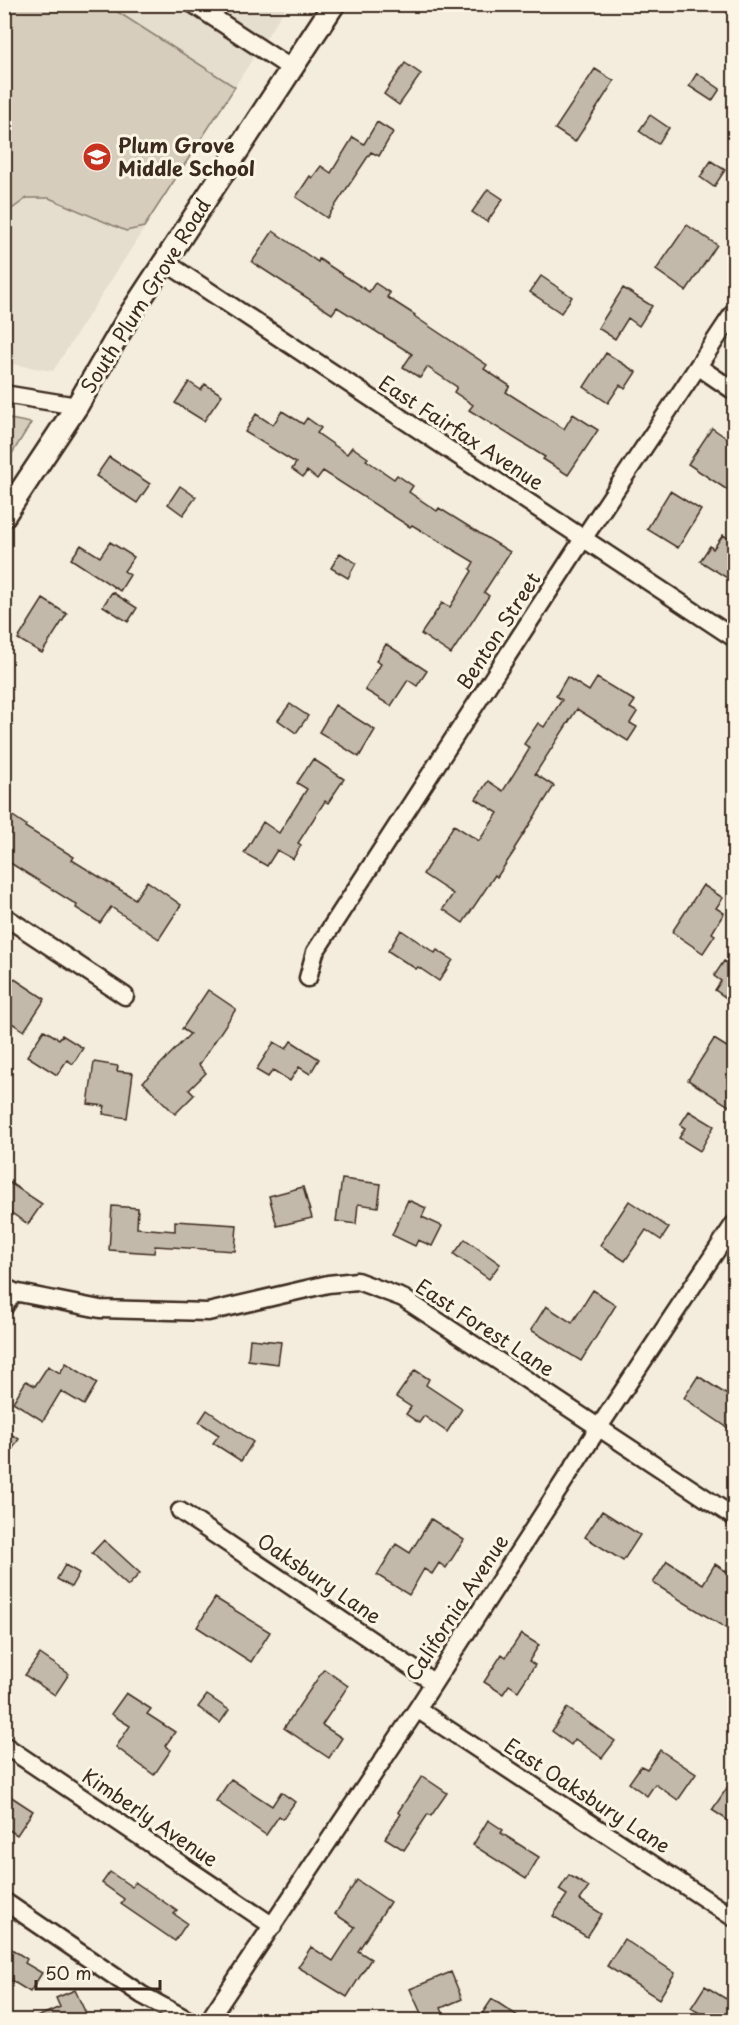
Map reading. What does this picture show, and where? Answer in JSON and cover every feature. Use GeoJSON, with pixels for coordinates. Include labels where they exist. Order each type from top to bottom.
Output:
{"type":"FeatureCollection","features":[{"type":"Feature","properties":{"kind":"main road","name":"South Plum Grove Road"},"geometry":{"type":"LineString","coordinates":[[4,516],[77,406],[131,313],[334,4]]}},
{"type":"Feature","properties":{"kind":"street"},"geometry":{"type":"LineString","coordinates":[[193,4],[292,69]]}},
{"type":"Feature","properties":{"kind":"street","name":"East Fairfax Avenue"},"geometry":{"type":"LineString","coordinates":[[165,262],[735,638]]}},
{"type":"Feature","properties":{"kind":"street","name":"Benton Street"},"geometry":{"type":"LineString","coordinates":[[308,978],[315,952],[583,539],[735,312]]}},
{"type":"Feature","properties":{"kind":"street"},"geometry":{"type":"LineString","coordinates":[[699,367],[735,391]]}},
{"type":"Feature","properties":{"kind":"street"},"geometry":{"type":"LineString","coordinates":[[4,394],[77,406]]}},
{"type":"Feature","properties":{"kind":"street"},"geometry":{"type":"LineString","coordinates":[[4,916],[125,996]]}},
{"type":"Feature","properties":{"kind":"street","name":"California Avenue"},"geometry":{"type":"LineString","coordinates":[[216,2017],[599,1427],[735,1224]]}},
{"type":"Feature","properties":{"kind":"street","name":"East Forest Lane"},"geometry":{"type":"LineString","coordinates":[[8,1295],[100,1309],[208,1312],[328,1284],[357,1281],[403,1298],[735,1517]]}},
{"type":"Feature","properties":{"kind":"street","name":"Oaksbury Lane"},"geometry":{"type":"LineString","coordinates":[[180,1511],[433,1682]]}},
{"type":"Feature","properties":{"kind":"street","name":"East Oaksbury Lane"},"geometry":{"type":"LineString","coordinates":[[417,1709],[735,1918]]}},
{"type":"Feature","properties":{"kind":"street","name":"Kimberly Avenue"},"geometry":{"type":"LineString","coordinates":[[4,1745],[273,1926]]}},
{"type":"Feature","properties":{"kind":"street"},"geometry":{"type":"LineString","coordinates":[[4,1901],[142,1995],[189,2020],[196,2013],[201,2012],[216,2017]]}},
{"type":"Feature","properties":{"kind":"shaded area","name":"Plum Grove Middle School"},"geometry":{"type":"Polygon","coordinates":[[[5,4],[107,5],[235,87],[144,227],[126,231],[49,198],[27,198],[5,214],[5,4]]]}},
{"type":"Feature","properties":{"kind":"shaded area","name":"Plum Grove Middle School"},"geometry":{"type":"Polygon","coordinates":[[[5,5],[287,5],[53,371],[5,363],[5,5]]]}},
{"type":"Feature","properties":{"kind":"shaded area"},"geometry":{"type":"Polygon","coordinates":[[[4,418],[31,423],[5,465],[4,418]]]}},
{"type":"Feature","properties":{"kind":"building"},"geometry":{"type":"Polygon","coordinates":[[[405,63],[421,74],[399,105],[384,94],[405,63]]]}},
{"type":"Feature","properties":{"kind":"building"},"geometry":{"type":"Polygon","coordinates":[[[595,69],[614,81],[575,142],[555,129],[595,69]]]}},
{"type":"Feature","properties":{"kind":"building"},"geometry":{"type":"Polygon","coordinates":[[[697,73],[720,89],[712,101],[689,86],[697,73]]]}},
{"type":"Feature","properties":{"kind":"building"},"geometry":{"type":"Polygon","coordinates":[[[650,115],[669,128],[658,144],[639,131],[650,115]]]}},
{"type":"Feature","properties":{"kind":"building"},"geometry":{"type":"Polygon","coordinates":[[[377,122],[393,132],[379,156],[371,152],[327,218],[296,197],[310,176],[312,178],[321,166],[331,173],[353,137],[364,144],[377,122]]]}},
{"type":"Feature","properties":{"kind":"building"},"geometry":{"type":"Polygon","coordinates":[[[711,161],[725,170],[714,187],[700,177],[711,161]]]}},
{"type":"Feature","properties":{"kind":"building"},"geometry":{"type":"Polygon","coordinates":[[[488,189],[503,199],[487,222],[472,212],[488,189]]]}},
{"type":"Feature","properties":{"kind":"building"},"geometry":{"type":"Polygon","coordinates":[[[687,225],[717,245],[686,291],[656,270],[687,225]]]}},
{"type":"Feature","properties":{"kind":"building"},"geometry":{"type":"Polygon","coordinates":[[[273,231],[318,262],[319,259],[369,292],[375,283],[390,293],[387,297],[487,365],[484,369],[510,386],[506,392],[564,429],[573,414],[598,430],[568,475],[543,459],[545,457],[469,410],[473,405],[454,392],[457,387],[427,367],[420,378],[403,367],[412,354],[337,307],[332,314],[252,262],[273,231]]]}},
{"type":"Feature","properties":{"kind":"building"},"geometry":{"type":"Polygon","coordinates":[[[541,276],[572,297],[561,313],[530,292],[541,276]]]}},
{"type":"Feature","properties":{"kind":"building"},"geometry":{"type":"Polygon","coordinates":[[[623,288],[652,306],[639,326],[628,318],[615,339],[598,328],[623,288]]]}},
{"type":"Feature","properties":{"kind":"building"},"geometry":{"type":"Polygon","coordinates":[[[606,353],[636,372],[625,389],[620,385],[608,403],[584,387],[606,353]]]}},
{"type":"Feature","properties":{"kind":"building"},"geometry":{"type":"Polygon","coordinates":[[[189,382],[201,390],[205,384],[222,395],[204,421],[175,403],[189,382]]]}},
{"type":"Feature","properties":{"kind":"building"},"geometry":{"type":"Polygon","coordinates":[[[282,411],[303,424],[307,418],[321,428],[317,433],[347,454],[352,447],[368,458],[366,460],[394,479],[397,475],[413,486],[409,492],[437,511],[439,508],[510,552],[484,592],[489,596],[451,654],[421,634],[442,603],[450,607],[472,571],[470,569],[474,562],[412,525],[410,527],[323,471],[317,479],[307,471],[303,477],[292,469],[296,463],[245,432],[256,414],[273,425],[282,411]]]}},
{"type":"Feature","properties":{"kind":"building"},"geometry":{"type":"Polygon","coordinates":[[[712,428],[735,444],[735,495],[688,464],[712,428]]]}},
{"type":"Feature","properties":{"kind":"building"},"geometry":{"type":"Polygon","coordinates":[[[109,457],[150,484],[137,503],[96,476],[109,457]]]}},
{"type":"Feature","properties":{"kind":"building"},"geometry":{"type":"Polygon","coordinates":[[[180,486],[196,497],[183,515],[168,504],[180,486]]]}},
{"type":"Feature","properties":{"kind":"building"},"geometry":{"type":"Polygon","coordinates":[[[670,491],[701,510],[678,548],[647,529],[670,491]]]}},
{"type":"Feature","properties":{"kind":"building"},"geometry":{"type":"Polygon","coordinates":[[[723,535],[735,542],[735,583],[700,561],[710,546],[713,549],[723,535]]]}},
{"type":"Feature","properties":{"kind":"building"},"geometry":{"type":"Polygon","coordinates":[[[110,542],[134,557],[124,571],[130,575],[120,591],[71,559],[81,545],[100,557],[110,542]]]}},
{"type":"Feature","properties":{"kind":"building"},"geometry":{"type":"Polygon","coordinates":[[[340,553],[356,563],[348,578],[331,568],[340,553]]]}},
{"type":"Feature","properties":{"kind":"building"},"geometry":{"type":"Polygon","coordinates":[[[112,592],[137,608],[128,622],[103,606],[112,592]]]}},
{"type":"Feature","properties":{"kind":"building"},"geometry":{"type":"Polygon","coordinates":[[[43,599],[67,614],[42,653],[18,639],[43,599]]]}},
{"type":"Feature","properties":{"kind":"building"},"geometry":{"type":"Polygon","coordinates":[[[386,644],[427,671],[417,686],[408,680],[391,706],[365,690],[381,664],[376,661],[386,644]]]}},
{"type":"Feature","properties":{"kind":"building"},"geometry":{"type":"Polygon","coordinates":[[[567,677],[589,691],[597,678],[635,701],[630,708],[637,712],[630,723],[637,727],[628,741],[577,709],[535,774],[554,786],[515,850],[463,923],[443,909],[453,894],[423,874],[454,825],[479,841],[498,813],[476,799],[488,781],[503,791],[530,748],[524,744],[538,723],[544,727],[562,700],[556,696],[567,677]]]}},
{"type":"Feature","properties":{"kind":"building"},"geometry":{"type":"Polygon","coordinates":[[[290,704],[308,716],[296,733],[278,720],[290,704]]]}},
{"type":"Feature","properties":{"kind":"building"},"geometry":{"type":"Polygon","coordinates":[[[335,705],[375,730],[359,757],[319,732],[335,705]]]}},
{"type":"Feature","properties":{"kind":"building"},"geometry":{"type":"Polygon","coordinates":[[[313,759],[344,779],[328,803],[325,801],[298,843],[301,845],[293,859],[277,850],[267,866],[244,853],[263,822],[279,833],[307,789],[297,783],[313,759]]]}},
{"type":"Feature","properties":{"kind":"building"},"geometry":{"type":"Polygon","coordinates":[[[4,810],[26,825],[25,827],[74,857],[72,860],[135,899],[147,881],[181,905],[159,939],[111,907],[100,923],[76,908],[77,905],[4,859],[4,810]]]}},
{"type":"Feature","properties":{"kind":"building"},"geometry":{"type":"Polygon","coordinates":[[[703,885],[723,898],[716,908],[724,913],[712,933],[715,935],[703,953],[672,932],[703,885]]]}},
{"type":"Feature","properties":{"kind":"building"},"geometry":{"type":"Polygon","coordinates":[[[401,930],[435,953],[437,950],[453,960],[439,981],[388,951],[401,930]]]}},
{"type":"Feature","properties":{"kind":"building"},"geometry":{"type":"Polygon","coordinates":[[[724,961],[732,966],[735,963],[735,1004],[715,990],[721,981],[714,976],[724,961]]]}},
{"type":"Feature","properties":{"kind":"building"},"geometry":{"type":"Polygon","coordinates":[[[10,976],[45,999],[24,1031],[4,1018],[4,983],[10,976]]]}},
{"type":"Feature","properties":{"kind":"building"},"geometry":{"type":"Polygon","coordinates":[[[208,990],[236,1009],[199,1065],[206,1073],[189,1090],[194,1095],[175,1114],[143,1082],[190,1034],[182,1029],[208,990]]]}},
{"type":"Feature","properties":{"kind":"building"},"geometry":{"type":"Polygon","coordinates":[[[44,1030],[59,1039],[62,1035],[83,1048],[73,1064],[67,1060],[57,1075],[27,1056],[44,1030]]]}},
{"type":"Feature","properties":{"kind":"building"},"geometry":{"type":"Polygon","coordinates":[[[714,1039],[735,1052],[735,1070],[728,1081],[735,1085],[735,1110],[688,1080],[714,1039]]]}},
{"type":"Feature","properties":{"kind":"building"},"geometry":{"type":"Polygon","coordinates":[[[291,1041],[319,1059],[310,1074],[299,1067],[290,1081],[273,1070],[268,1077],[256,1070],[274,1042],[286,1049],[291,1041]]]}},
{"type":"Feature","properties":{"kind":"building"},"geometry":{"type":"Polygon","coordinates":[[[94,1062],[118,1066],[117,1071],[133,1073],[127,1118],[103,1114],[105,1106],[88,1104],[94,1062]]]}},
{"type":"Feature","properties":{"kind":"building"},"geometry":{"type":"Polygon","coordinates":[[[689,1111],[714,1126],[700,1151],[679,1138],[685,1128],[680,1125],[689,1111]]]}},
{"type":"Feature","properties":{"kind":"building"},"geometry":{"type":"Polygon","coordinates":[[[4,1179],[42,1204],[28,1224],[4,1208],[4,1179]]]}},
{"type":"Feature","properties":{"kind":"building"},"geometry":{"type":"Polygon","coordinates":[[[342,1179],[381,1184],[378,1207],[358,1204],[356,1224],[336,1221],[342,1179]]]}},
{"type":"Feature","properties":{"kind":"building"},"geometry":{"type":"Polygon","coordinates":[[[303,1187],[312,1218],[277,1226],[269,1196],[303,1187]]]}},
{"type":"Feature","properties":{"kind":"building"},"geometry":{"type":"Polygon","coordinates":[[[408,1200],[426,1208],[422,1217],[442,1226],[432,1246],[418,1240],[415,1246],[392,1235],[408,1200]]]}},
{"type":"Feature","properties":{"kind":"building"},"geometry":{"type":"Polygon","coordinates":[[[629,1201],[669,1228],[661,1240],[646,1230],[625,1261],[600,1245],[629,1201]]]}},
{"type":"Feature","properties":{"kind":"building"},"geometry":{"type":"Polygon","coordinates":[[[112,1206],[138,1208],[137,1228],[175,1231],[175,1221],[237,1225],[235,1251],[155,1246],[154,1253],[109,1250],[112,1206]]]}},
{"type":"Feature","properties":{"kind":"building"},"geometry":{"type":"Polygon","coordinates":[[[465,1239],[500,1264],[489,1279],[454,1254],[465,1239]]]}},
{"type":"Feature","properties":{"kind":"building"},"geometry":{"type":"Polygon","coordinates":[[[593,1290],[616,1305],[581,1361],[531,1330],[546,1306],[572,1323],[593,1290]]]}},
{"type":"Feature","properties":{"kind":"building"},"geometry":{"type":"Polygon","coordinates":[[[250,1339],[281,1342],[278,1364],[248,1360],[250,1339]]]}},
{"type":"Feature","properties":{"kind":"building"},"geometry":{"type":"Polygon","coordinates":[[[66,1363],[97,1383],[84,1405],[61,1391],[43,1421],[13,1402],[26,1381],[35,1386],[48,1366],[60,1373],[66,1363]]]}},
{"type":"Feature","properties":{"kind":"building"},"geometry":{"type":"Polygon","coordinates":[[[415,1370],[429,1379],[426,1385],[462,1409],[447,1432],[424,1416],[419,1423],[406,1414],[411,1407],[396,1397],[415,1370]]]}},
{"type":"Feature","properties":{"kind":"building"},"geometry":{"type":"Polygon","coordinates":[[[698,1376],[735,1400],[735,1418],[728,1428],[684,1398],[698,1376]]]}},
{"type":"Feature","properties":{"kind":"building"},"geometry":{"type":"Polygon","coordinates":[[[207,1410],[253,1442],[241,1461],[213,1443],[219,1435],[199,1422],[207,1410]]]}},
{"type":"Feature","properties":{"kind":"building"},"geometry":{"type":"Polygon","coordinates":[[[4,1430],[19,1439],[4,1462],[4,1430]]]}},
{"type":"Feature","properties":{"kind":"building"},"geometry":{"type":"Polygon","coordinates":[[[602,1511],[640,1535],[623,1561],[585,1537],[602,1511]]]}},
{"type":"Feature","properties":{"kind":"building"},"geometry":{"type":"Polygon","coordinates":[[[431,1519],[464,1540],[446,1568],[439,1563],[432,1574],[424,1569],[409,1595],[377,1575],[396,1544],[410,1553],[431,1519]]]}},
{"type":"Feature","properties":{"kind":"building"},"geometry":{"type":"Polygon","coordinates":[[[104,1540],[140,1573],[128,1586],[92,1553],[104,1540]]]}},
{"type":"Feature","properties":{"kind":"building"},"geometry":{"type":"Polygon","coordinates":[[[667,1561],[703,1584],[715,1564],[735,1577],[735,1634],[653,1583],[667,1561]]]}},
{"type":"Feature","properties":{"kind":"building"},"geometry":{"type":"Polygon","coordinates":[[[65,1565],[79,1573],[71,1587],[57,1579],[65,1565]]]}},
{"type":"Feature","properties":{"kind":"building"},"geometry":{"type":"Polygon","coordinates":[[[215,1598],[270,1632],[251,1662],[197,1627],[215,1598]]]}},
{"type":"Feature","properties":{"kind":"building"},"geometry":{"type":"Polygon","coordinates":[[[521,1634],[539,1645],[529,1661],[535,1665],[518,1691],[509,1685],[503,1694],[484,1682],[502,1654],[506,1657],[521,1634]]]}},
{"type":"Feature","properties":{"kind":"building"},"geometry":{"type":"Polygon","coordinates":[[[40,1654],[69,1674],[55,1695],[25,1675],[40,1654]]]}},
{"type":"Feature","properties":{"kind":"building"},"geometry":{"type":"Polygon","coordinates":[[[324,1669],[348,1686],[322,1725],[342,1738],[329,1758],[284,1728],[324,1669]]]}},
{"type":"Feature","properties":{"kind":"building"},"geometry":{"type":"Polygon","coordinates":[[[126,1693],[151,1709],[147,1714],[175,1732],[165,1746],[171,1750],[154,1775],[116,1747],[130,1726],[111,1714],[126,1693]]]}},
{"type":"Feature","properties":{"kind":"building"},"geometry":{"type":"Polygon","coordinates":[[[207,1695],[229,1710],[220,1723],[198,1707],[207,1695]]]}},
{"type":"Feature","properties":{"kind":"building"},"geometry":{"type":"Polygon","coordinates":[[[567,1708],[615,1741],[602,1758],[575,1739],[571,1745],[552,1731],[567,1708]]]}},
{"type":"Feature","properties":{"kind":"building"},"geometry":{"type":"Polygon","coordinates":[[[660,1750],[696,1774],[678,1800],[655,1784],[647,1796],[629,1783],[641,1766],[647,1769],[660,1750]]]}},
{"type":"Feature","properties":{"kind":"building"},"geometry":{"type":"Polygon","coordinates":[[[422,1776],[447,1793],[431,1816],[428,1814],[404,1850],[385,1838],[401,1814],[398,1812],[422,1776]]]}},
{"type":"Feature","properties":{"kind":"building"},"geometry":{"type":"Polygon","coordinates":[[[735,1776],[735,1825],[712,1810],[735,1776]]]}},
{"type":"Feature","properties":{"kind":"building"},"geometry":{"type":"Polygon","coordinates":[[[231,1779],[272,1806],[281,1792],[295,1802],[283,1819],[279,1816],[266,1835],[216,1801],[231,1779]]]}},
{"type":"Feature","properties":{"kind":"building"},"geometry":{"type":"Polygon","coordinates":[[[4,1792],[33,1811],[17,1835],[4,1827],[4,1792]]]}},
{"type":"Feature","properties":{"kind":"building"},"geometry":{"type":"Polygon","coordinates":[[[488,1820],[503,1830],[501,1833],[539,1857],[526,1879],[473,1845],[488,1820]]]}},
{"type":"Feature","properties":{"kind":"building"},"geometry":{"type":"Polygon","coordinates":[[[110,1872],[132,1887],[135,1882],[177,1911],[174,1914],[187,1923],[175,1941],[121,1904],[124,1899],[102,1883],[110,1872]]]}},
{"type":"Feature","properties":{"kind":"building"},"geometry":{"type":"Polygon","coordinates":[[[569,1875],[589,1887],[580,1900],[602,1914],[587,1937],[553,1916],[567,1895],[559,1890],[569,1875]]]}},
{"type":"Feature","properties":{"kind":"building"},"geometry":{"type":"Polygon","coordinates":[[[357,1880],[390,1902],[358,1951],[371,1959],[347,1997],[298,1967],[311,1947],[333,1961],[355,1927],[335,1914],[357,1880]]]}},
{"type":"Feature","properties":{"kind":"building"},"geometry":{"type":"Polygon","coordinates":[[[624,1939],[675,1973],[659,1999],[607,1966],[624,1939]]]}},
{"type":"Feature","properties":{"kind":"building"},"geometry":{"type":"Polygon","coordinates":[[[4,1944],[27,1959],[25,1963],[42,1973],[30,1992],[4,1976],[4,1944]]]}},
{"type":"Feature","properties":{"kind":"building"},"geometry":{"type":"Polygon","coordinates":[[[451,1972],[462,1999],[441,2008],[446,2020],[424,2020],[410,1989],[451,1972]]]}},
{"type":"Feature","properties":{"kind":"building"},"geometry":{"type":"Polygon","coordinates":[[[705,1986],[726,1999],[735,1986],[735,2020],[711,2020],[691,2008],[705,1986]]]}},
{"type":"Feature","properties":{"kind":"building"},"geometry":{"type":"Polygon","coordinates":[[[75,1990],[89,2020],[30,2020],[60,2007],[56,1998],[75,1990]]]}},
{"type":"Feature","properties":{"kind":"building"},"geometry":{"type":"Polygon","coordinates":[[[492,1999],[524,2020],[478,2020],[492,1999]]]}},
{"type":"Feature","properties":{"kind":"place","name":"Plum Grove Middle School"},"geometry":{"type":"Point","coordinates":[97,157]}}]}
